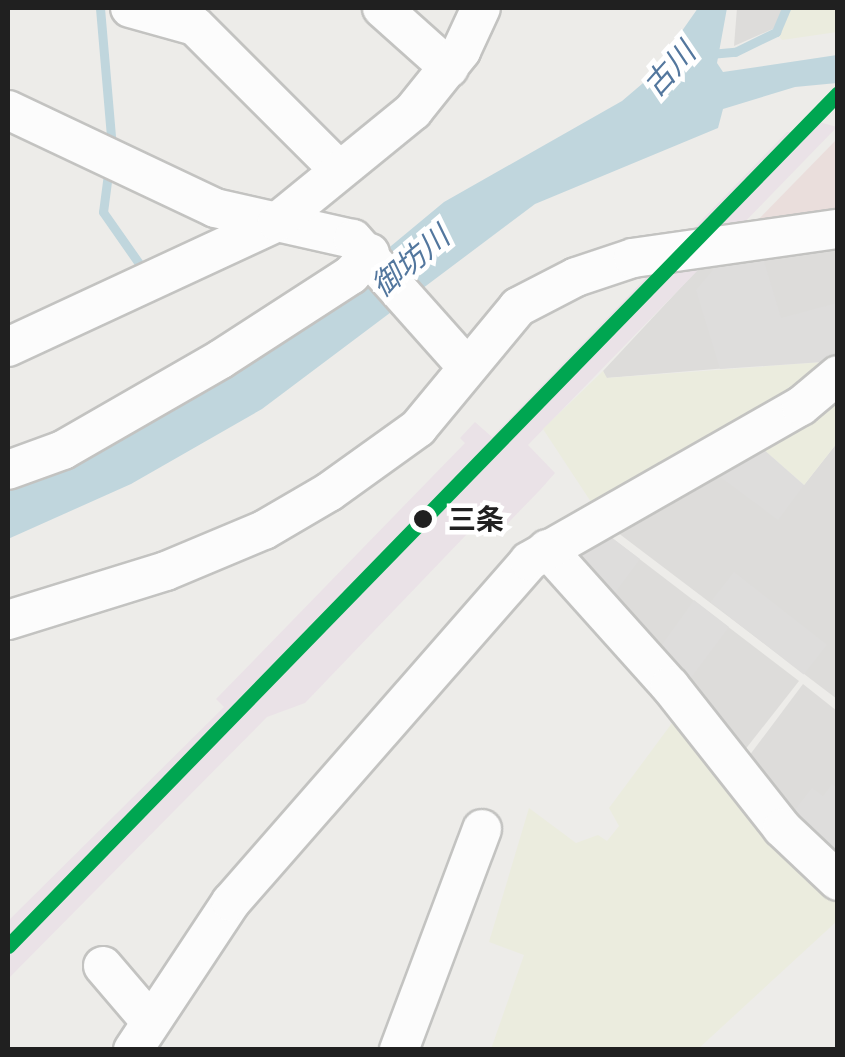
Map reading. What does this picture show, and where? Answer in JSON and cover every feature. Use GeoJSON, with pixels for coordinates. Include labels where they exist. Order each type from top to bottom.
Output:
{"type":"FeatureCollection","features":[{"type":"Feature","properties":{"kind":"street"},"geometry":{"type":"LineString","coordinates":[[130,8],[146,8],[195,26],[336,168]]}},
{"type":"Feature","properties":{"kind":"street"},"geometry":{"type":"LineString","coordinates":[[382,8],[449,68]]}},
{"type":"Feature","properties":{"kind":"street"},"geometry":{"type":"LineString","coordinates":[[8,346],[277,222],[336,168],[413,112],[449,68],[481,8]]}},
{"type":"Feature","properties":{"kind":"street"},"geometry":{"type":"LineString","coordinates":[[8,110],[184,196],[277,222],[337,232],[372,254],[467,368]]}},
{"type":"Feature","properties":{"kind":"street"},"geometry":{"type":"LineString","coordinates":[[8,620],[166,571],[264,530],[418,428],[518,307],[576,277],[688,248],[838,229]]}},
{"type":"Feature","properties":{"kind":"street"},"geometry":{"type":"LineString","coordinates":[[8,470],[63,450],[221,359],[351,275],[372,254]]}},
{"type":"Feature","properties":{"kind":"street"},"geometry":{"type":"LineString","coordinates":[[103,966],[142,1035],[232,902],[510,580],[547,548],[800,406],[838,374]]}},
{"type":"Feature","properties":{"kind":"street"},"geometry":{"type":"LineString","coordinates":[[547,548],[670,686],[782,828],[838,880]]}},
{"type":"Feature","properties":{"kind":"street"},"geometry":{"type":"LineString","coordinates":[[398,1050],[482,829]]}},
{"type":"Feature","properties":{"kind":"shaded area"},"geometry":{"type":"Polygon","coordinates":[[[737,8],[782,11],[775,28],[734,46],[737,8]]]}},
{"type":"Feature","properties":{"kind":"shaded area"},"geometry":{"type":"Polygon","coordinates":[[[789,8],[837,8],[837,32],[782,40],[778,35],[789,8]]]}},
{"type":"Feature","properties":{"kind":"shaded area","name":"三条"},"geometry":{"type":"Polygon","coordinates":[[[819,122],[837,127],[528,445],[555,473],[540,490],[506,525],[490,510],[305,703],[267,717],[8,979],[8,921],[224,707],[216,699],[465,443],[460,438],[475,422],[492,437],[787,132],[810,132],[819,122]]]}},
{"type":"Feature","properties":{"kind":"shaded area"},"geometry":{"type":"Polygon","coordinates":[[[837,139],[837,217],[753,225],[837,139]]]}},
{"type":"Feature","properties":{"kind":"shaded area"},"geometry":{"type":"Polygon","coordinates":[[[837,249],[838,359],[606,378],[603,371],[699,268],[837,249]]]}},
{"type":"Feature","properties":{"kind":"shaded area"},"geometry":{"type":"Polygon","coordinates":[[[763,258],[781,318],[837,303],[837,361],[720,369],[696,290],[718,264],[763,258]]]}},
{"type":"Feature","properties":{"kind":"shaded area"},"geometry":{"type":"Polygon","coordinates":[[[837,361],[595,508],[543,429],[603,371],[607,378],[837,361]]]}},
{"type":"Feature","properties":{"kind":"shaded area"},"geometry":{"type":"Polygon","coordinates":[[[837,385],[837,443],[804,485],[753,440],[837,385]]]}},
{"type":"Feature","properties":{"kind":"shaded area"},"geometry":{"type":"Polygon","coordinates":[[[753,440],[804,485],[778,520],[708,468],[753,440]]]}},
{"type":"Feature","properties":{"kind":"shaded area"},"geometry":{"type":"Polygon","coordinates":[[[837,443],[837,699],[605,523],[708,468],[804,485],[837,443]]]}},
{"type":"Feature","properties":{"kind":"shaded area"},"geometry":{"type":"Polygon","coordinates":[[[599,528],[799,681],[737,760],[605,606],[599,528]]]}},
{"type":"Feature","properties":{"kind":"shaded area"},"geometry":{"type":"Polygon","coordinates":[[[599,528],[640,559],[605,606],[560,557],[599,528]]]}},
{"type":"Feature","properties":{"kind":"shaded area"},"geometry":{"type":"Polygon","coordinates":[[[734,572],[827,645],[804,675],[711,602],[734,572]]]}},
{"type":"Feature","properties":{"kind":"shaded area"},"geometry":{"type":"Polygon","coordinates":[[[694,600],[729,627],[681,691],[652,659],[694,600]]]}},
{"type":"Feature","properties":{"kind":"shaded area"},"geometry":{"type":"Polygon","coordinates":[[[803,684],[837,711],[838,858],[740,768],[803,684]]]}},
{"type":"Feature","properties":{"kind":"shaded area"},"geometry":{"type":"Polygon","coordinates":[[[675,719],[837,887],[837,921],[698,1049],[491,1049],[524,955],[489,942],[529,808],[576,843],[598,835],[607,841],[619,826],[609,808],[675,719]]]}},
{"type":"Feature","properties":{"kind":"shaded area"},"geometry":{"type":"Polygon","coordinates":[[[832,784],[837,788],[837,858],[784,824],[812,788],[823,796],[832,784]]]}},
{"type":"Feature","properties":{"kind":"water"},"geometry":{"type":"Polygon","coordinates":[[[698,8],[727,8],[717,63],[723,72],[837,55],[837,83],[795,87],[723,109],[718,128],[535,204],[262,409],[131,484],[8,539],[8,480],[338,290],[444,202],[622,101],[649,78],[698,8]]]}},
{"type":"Feature","properties":{"kind":"waterway"},"geometry":{"type":"LineString","coordinates":[[100,8],[112,149]]}},
{"type":"Feature","properties":{"kind":"waterway","name":"古川"},"geometry":{"type":"LineString","coordinates":[[710,54],[735,52],[776,32],[786,8]]}},
{"type":"Feature","properties":{"kind":"waterway"},"geometry":{"type":"LineString","coordinates":[[109,166],[103,212],[145,272]]}},
{"type":"Feature","properties":{"kind":"transit line"},"geometry":{"type":"LineString","coordinates":[[8,946],[838,93]]}},
{"type":"Feature","properties":{"kind":"place","name":"三条"},"geometry":{"type":"Point","coordinates":[423,519]}},
{"type":"Feature","properties":{"kind":"water label","name":"御坊川"},"geometry":{"type":"Point","coordinates":[410,261]}}]}
